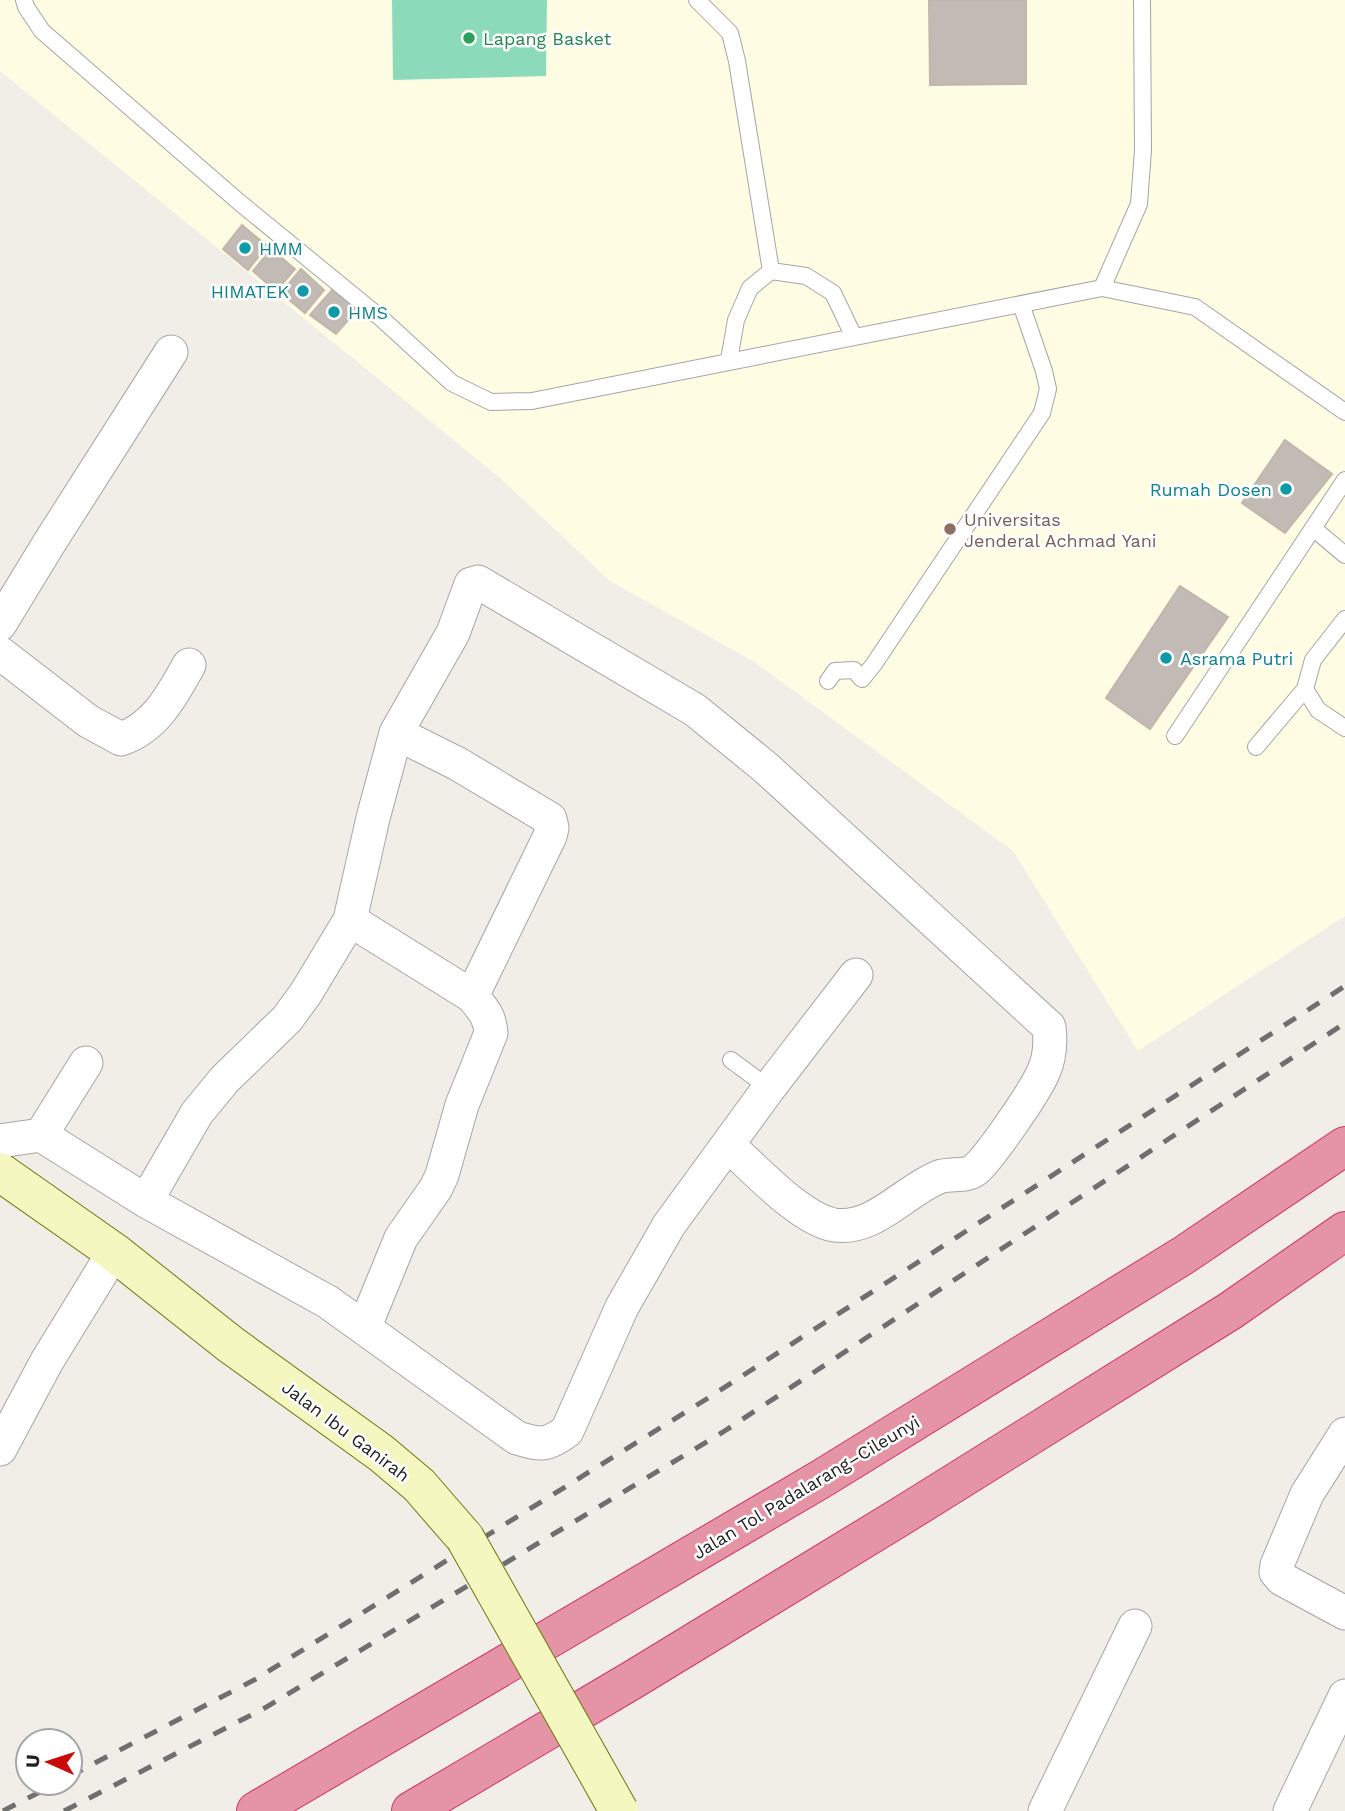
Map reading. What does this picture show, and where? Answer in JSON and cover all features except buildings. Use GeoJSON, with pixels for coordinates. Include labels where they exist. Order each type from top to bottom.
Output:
{"type":"FeatureCollection","features":[{"type":"Feature","properties":{"kind":"highway","name":"Jalan Tol Padalarang–Cileunyi"},"geometry":{"type":"LineString","coordinates":[[256,1811],[821,1479],[1184,1255],[1345,1146]]}},
{"type":"Feature","properties":{"kind":"highway"},"geometry":{"type":"LineString","coordinates":[[411,1811],[915,1508],[1230,1311],[1345,1231]]}},
{"type":"Feature","properties":{"kind":"main road","name":"Jalan Ibu Ganirah"},"geometry":{"type":"LineString","coordinates":[[0,1172],[114,1252],[229,1344],[381,1453],[419,1485],[465,1538],[619,1811]]}},
{"type":"Feature","properties":{"kind":"street"},"geometry":{"type":"LineString","coordinates":[[0,624],[171,352]]}},
{"type":"Feature","properties":{"kind":"street"},"geometry":{"type":"LineString","coordinates":[[146,1201],[197,1113],[225,1079],[287,1019],[350,920],[396,733],[453,633],[466,591],[471,584],[478,582],[695,710],[765,767],[1049,1027],[1051,1040],[1043,1073],[1000,1138],[975,1170],[939,1177],[867,1220],[852,1226],[813,1218],[728,1145]]}},
{"type":"Feature","properties":{"kind":"street"},"geometry":{"type":"LineString","coordinates":[[0,653],[88,721],[121,739],[136,734],[167,705],[188,665]]}},
{"type":"Feature","properties":{"kind":"street"},"geometry":{"type":"LineString","coordinates":[[396,733],[458,764],[550,819],[550,836],[472,996]]}},
{"type":"Feature","properties":{"kind":"street"},"geometry":{"type":"LineString","coordinates":[[350,920],[472,996],[489,1019],[491,1032],[462,1105],[442,1175],[401,1238],[365,1326]]}},
{"type":"Feature","properties":{"kind":"street"},"geometry":{"type":"LineString","coordinates":[[0,1141],[41,1135],[146,1201],[328,1302],[365,1326],[517,1438],[538,1444],[553,1442],[567,1432],[622,1307],[663,1237],[769,1088],[856,975]]}},
{"type":"Feature","properties":{"kind":"street"},"geometry":{"type":"LineString","coordinates":[[41,1135],[86,1063]]}},
{"type":"Feature","properties":{"kind":"street"},"geometry":{"type":"LineString","coordinates":[[0,1450],[47,1361],[114,1252]]}},
{"type":"Feature","properties":{"kind":"street"},"geometry":{"type":"LineString","coordinates":[[1345,1434],[1307,1494],[1276,1572],[1345,1613]]}},
{"type":"Feature","properties":{"kind":"street"},"geometry":{"type":"LineString","coordinates":[[1045,1811],[1135,1626]]}},
{"type":"Feature","properties":{"kind":"street"},"geometry":{"type":"LineString","coordinates":[[1290,1811],[1345,1696]]}},
{"type":"Feature","properties":{"kind":"lane"},"geometry":{"type":"LineString","coordinates":[[24,0],[42,32],[239,202],[382,319],[452,383],[491,402],[533,401],[1102,288],[1195,307],[1345,412]]}},
{"type":"Feature","properties":{"kind":"lane"},"geometry":{"type":"LineString","coordinates":[[697,0],[730,33],[737,61],[771,271]]}},
{"type":"Feature","properties":{"kind":"lane"},"geometry":{"type":"LineString","coordinates":[[1102,288],[1139,204],[1143,150],[1142,0]]}},
{"type":"Feature","properties":{"kind":"lane"},"geometry":{"type":"LineString","coordinates":[[729,360],[736,320],[750,288],[771,271],[806,276],[834,293],[854,337]]}},
{"type":"Feature","properties":{"kind":"lane"},"geometry":{"type":"LineString","coordinates":[[828,681],[835,671],[854,670],[862,679],[874,664],[1042,413],[1048,389],[1021,304]]}},
{"type":"Feature","properties":{"kind":"lane"},"geometry":{"type":"LineString","coordinates":[[1175,736],[1345,480]]}},
{"type":"Feature","properties":{"kind":"lane"},"geometry":{"type":"LineString","coordinates":[[1313,528],[1345,555]]}},
{"type":"Feature","properties":{"kind":"lane"},"geometry":{"type":"LineString","coordinates":[[1256,747],[1305,689],[1313,660],[1345,619]]}},
{"type":"Feature","properties":{"kind":"lane"},"geometry":{"type":"LineString","coordinates":[[1305,689],[1318,710],[1345,728]]}},
{"type":"Feature","properties":{"kind":"lane"},"geometry":{"type":"LineString","coordinates":[[731,1060],[769,1088]]}},
{"type":"Feature","properties":{"kind":"shaded area","name":"Universitas Jenderal Achmad Yani"},"geometry":{"type":"Polygon","coordinates":[[[0,0],[1345,0],[1345,916],[1138,1051],[1013,851],[753,661],[610,581],[499,477],[0,71],[0,0]]]}},
{"type":"Feature","properties":{"kind":"green space","name":"Lapang Basket"},"geometry":{"type":"Polygon","coordinates":[[[392,0],[547,0],[546,76],[393,80],[392,0]]]}},
{"type":"Feature","properties":{"kind":"railway"},"geometry":{"type":"LineString","coordinates":[[84,1769],[256,1679],[705,1400],[1345,986]]}},
{"type":"Feature","properties":{"kind":"railway"},"geometry":{"type":"LineString","coordinates":[[64,1811],[263,1709],[723,1432],[1345,1023]]}},
{"type":"Feature","properties":{"kind":"railway"},"geometry":{"type":"LineString","coordinates":[[3,1811],[30,1797]]}},
{"type":"Feature","properties":{"kind":"place","name":"Lapang Basket"},"geometry":{"type":"Point","coordinates":[469,38]}},
{"type":"Feature","properties":{"kind":"place","name":"HMM"},"geometry":{"type":"Point","coordinates":[245,248]}},
{"type":"Feature","properties":{"kind":"place","name":"HIMATEK"},"geometry":{"type":"Point","coordinates":[303,291]}},
{"type":"Feature","properties":{"kind":"place","name":"HMS"},"geometry":{"type":"Point","coordinates":[334,312]}},
{"type":"Feature","properties":{"kind":"place","name":"Rumah Dosen"},"geometry":{"type":"Point","coordinates":[1286,489]}},
{"type":"Feature","properties":{"kind":"place","name":"Universitas Jenderal Achmad Yani"},"geometry":{"type":"Point","coordinates":[950,529]}},
{"type":"Feature","properties":{"kind":"place","name":"Asrama Putri"},"geometry":{"type":"Point","coordinates":[1166,658]}}]}
